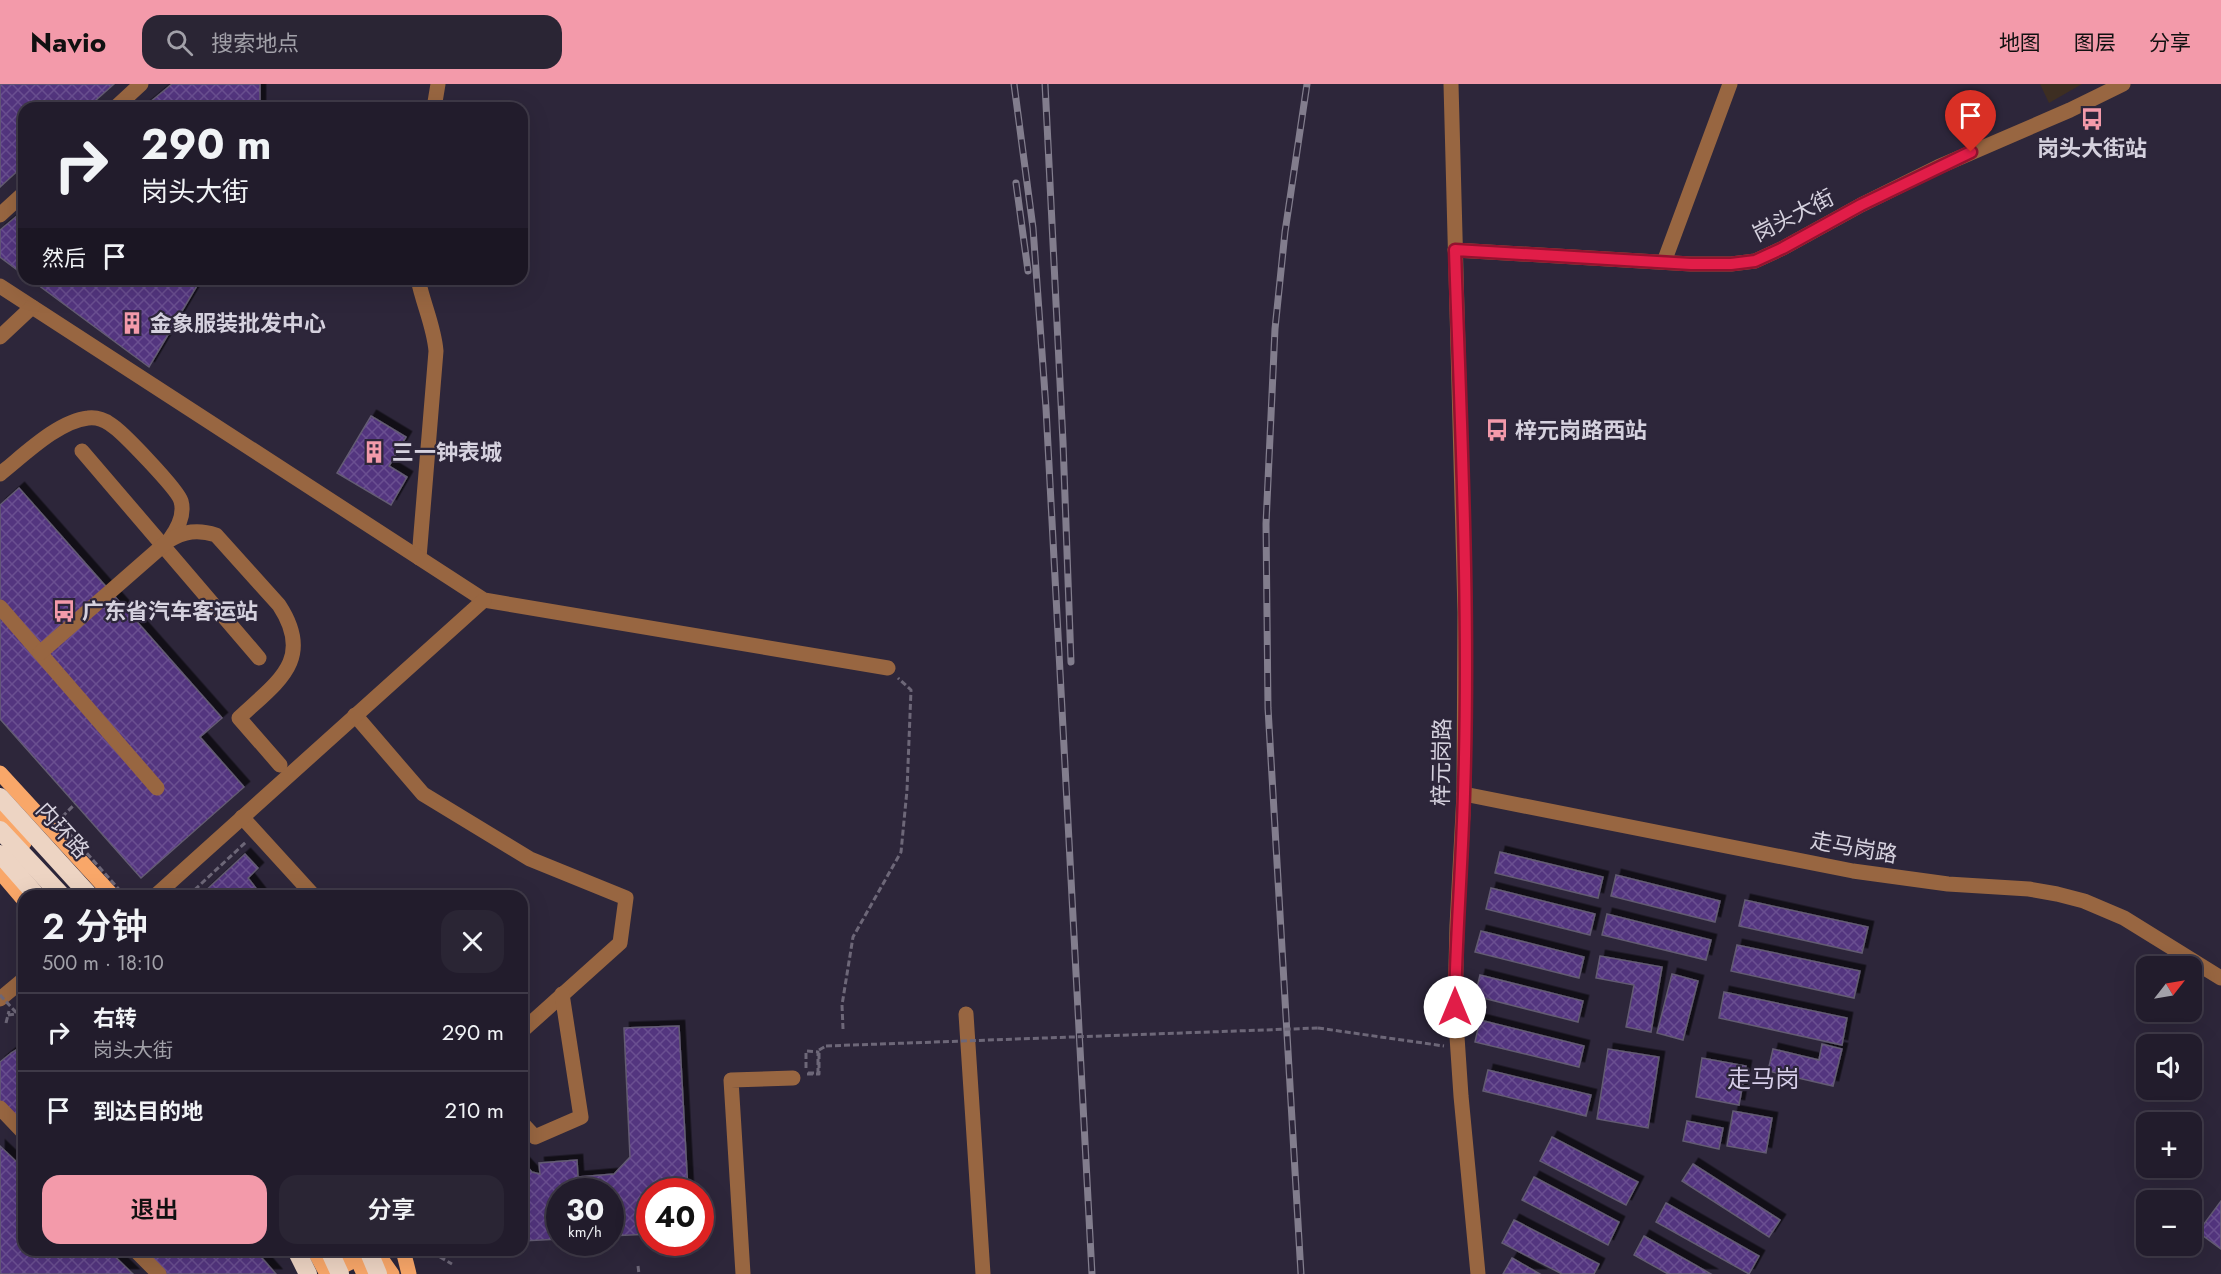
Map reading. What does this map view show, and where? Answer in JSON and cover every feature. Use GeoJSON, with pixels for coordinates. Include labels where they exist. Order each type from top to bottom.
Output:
{"type":"FeatureCollection","features":[{"type":"Feature","properties":{"kind":"highway","name":"内环路"},"geometry":{"type":"LineString","coordinates":[[0,797],[85,890]]}},
{"type":"Feature","properties":{"kind":"highway"},"geometry":{"type":"LineString","coordinates":[[0,830],[56,890]]}},
{"type":"Feature","properties":{"kind":"highway"},"geometry":{"type":"LineString","coordinates":[[0,854],[32,890]]}},
{"type":"Feature","properties":{"kind":"highway"},"geometry":{"type":"LineString","coordinates":[[0,861],[31,890]]}},
{"type":"Feature","properties":{"kind":"highway"},"geometry":{"type":"LineString","coordinates":[[299,1256],[308,1274]]}},
{"type":"Feature","properties":{"kind":"highway"},"geometry":{"type":"LineString","coordinates":[[332,1256],[340,1274]]}},
{"type":"Feature","properties":{"kind":"highway"},"geometry":{"type":"LineString","coordinates":[[362,1256],[378,1274]]}},
{"type":"Feature","properties":{"kind":"main road"},"geometry":{"type":"LineString","coordinates":[[0,773],[107,890]]}},
{"type":"Feature","properties":{"kind":"main road"},"geometry":{"type":"LineString","coordinates":[[0,816],[64,890]]}},
{"type":"Feature","properties":{"kind":"main road"},"geometry":{"type":"LineString","coordinates":[[0,872],[18,893]]}},
{"type":"Feature","properties":{"kind":"main road"},"geometry":{"type":"LineString","coordinates":[[301,1256],[317,1274]]}},
{"type":"Feature","properties":{"kind":"main road"},"geometry":{"type":"LineString","coordinates":[[317,1256],[327,1274],[353,1256]]}},
{"type":"Feature","properties":{"kind":"main road"},"geometry":{"type":"LineString","coordinates":[[360,1256],[364,1274]]}},
{"type":"Feature","properties":{"kind":"main road"},"geometry":{"type":"LineString","coordinates":[[379,1256],[392,1274]]}},
{"type":"Feature","properties":{"kind":"main road"},"geometry":{"type":"LineString","coordinates":[[404,1256],[409,1274]]}},
{"type":"Feature","properties":{"kind":"street"},"geometry":{"type":"LineString","coordinates":[[122,102],[141,84]]}},
{"type":"Feature","properties":{"kind":"street"},"geometry":{"type":"LineString","coordinates":[[435,102],[438,84]]}},
{"type":"Feature","properties":{"kind":"street","name":"梓元岗路"},"geometry":{"type":"LineString","coordinates":[[1451,84],[1465,612],[1464,794],[1456,975],[1458,1048],[1478,1274]]}},
{"type":"Feature","properties":{"kind":"street"},"geometry":{"type":"LineString","coordinates":[[1664,262],[1730,84]]}},
{"type":"Feature","properties":{"kind":"street","name":"岗头大街"},"geometry":{"type":"LineString","coordinates":[[1455,250],[1691,264],[1731,264],[1755,261],[1938,166],[2070,110],[2124,84]]}},
{"type":"Feature","properties":{"kind":"street"},"geometry":{"type":"LineString","coordinates":[[0,215],[18,198]]}},
{"type":"Feature","properties":{"kind":"street"},"geometry":{"type":"LineString","coordinates":[[419,285],[422,300],[435,335],[436,351],[419,558]]}},
{"type":"Feature","properties":{"kind":"street"},"geometry":{"type":"LineString","coordinates":[[0,286],[484,600],[888,668]]}},
{"type":"Feature","properties":{"kind":"street"},"geometry":{"type":"LineString","coordinates":[[0,337],[32,307]]}},
{"type":"Feature","properties":{"kind":"street"},"geometry":{"type":"LineString","coordinates":[[0,474],[59,429],[75,420],[100,418],[128,438],[180,497],[182,513],[179,527],[165,543],[40,653]]}},
{"type":"Feature","properties":{"kind":"street"},"geometry":{"type":"LineString","coordinates":[[82,451],[165,543],[260,658]]}},
{"type":"Feature","properties":{"kind":"street"},"geometry":{"type":"LineString","coordinates":[[165,543],[177,535],[191,531],[216,535],[283,611],[295,642],[293,655],[284,674],[239,718],[280,765]]}},
{"type":"Feature","properties":{"kind":"street"},"geometry":{"type":"LineString","coordinates":[[162,890],[484,600]]}},
{"type":"Feature","properties":{"kind":"street"},"geometry":{"type":"LineString","coordinates":[[0,607],[157,788]]}},
{"type":"Feature","properties":{"kind":"street"},"geometry":{"type":"LineString","coordinates":[[355,715],[423,794],[530,859],[626,898],[620,943],[528,1025]]}},
{"type":"Feature","properties":{"kind":"street","name":"走马岗路"},"geometry":{"type":"LineString","coordinates":[[1464,794],[1891,878],[2029,889],[2057,894],[2084,901],[2124,918],[2221,978]]}},
{"type":"Feature","properties":{"kind":"street"},"geometry":{"type":"LineString","coordinates":[[242,817],[309,890]]}},
{"type":"Feature","properties":{"kind":"street"},"geometry":{"type":"LineString","coordinates":[[3,1000],[18,985]]}},
{"type":"Feature","properties":{"kind":"street"},"geometry":{"type":"LineString","coordinates":[[528,1129],[535,1137],[581,1116],[562,994]]}},
{"type":"Feature","properties":{"kind":"street"},"geometry":{"type":"LineString","coordinates":[[966,1014],[983,1274]]}},
{"type":"Feature","properties":{"kind":"street"},"geometry":{"type":"LineString","coordinates":[[742,1274],[731,1080],[800,1075]]}},
{"type":"Feature","properties":{"kind":"street"},"geometry":{"type":"LineString","coordinates":[[0,1108],[18,1127]]}},
{"type":"Feature","properties":{"kind":"street"},"geometry":{"type":"LineString","coordinates":[[141,1256],[159,1274]]}},
{"type":"Feature","properties":{"kind":"path"},"geometry":{"type":"LineString","coordinates":[[843,1029],[842,1005],[853,937],[901,852],[907,790],[911,690],[888,668]]}},
{"type":"Feature","properties":{"kind":"path"},"geometry":{"type":"LineString","coordinates":[[58,821],[75,804]]}},
{"type":"Feature","properties":{"kind":"path"},"geometry":{"type":"LineString","coordinates":[[194,890],[233,854]]}},
{"type":"Feature","properties":{"kind":"path"},"geometry":{"type":"LineString","coordinates":[[3,1000],[8,1015],[6,1023]]}},
{"type":"Feature","properties":{"kind":"path"},"geometry":{"type":"LineString","coordinates":[[3,1000],[18,1015]]}},
{"type":"Feature","properties":{"kind":"path"},"geometry":{"type":"LineString","coordinates":[[8,1015],[17,1014]]}},
{"type":"Feature","properties":{"kind":"path"},"geometry":{"type":"LineString","coordinates":[[800,1075],[819,1074],[819,1050],[826,1046],[1318,1028],[1458,1048]]}},
{"type":"Feature","properties":{"kind":"path"},"geometry":{"type":"LineString","coordinates":[[806,1051],[818,1052],[818,1073],[800,1075],[806,1051]]}},
{"type":"Feature","properties":{"kind":"path"},"geometry":{"type":"LineString","coordinates":[[439,1256],[452,1264]]}},
{"type":"Feature","properties":{"kind":"path"},"geometry":{"type":"LineString","coordinates":[[638,1266],[639,1274]]}},
{"type":"Feature","properties":{"kind":"shaded area"},"geometry":{"type":"Polygon","coordinates":[[[2040,84],[2082,84],[2049,103],[2040,84]]]}},
{"type":"Feature","properties":{"kind":"building"},"geometry":{"type":"Polygon","coordinates":[[[0,84],[114,84],[94,102],[18,102],[18,170],[0,187],[0,84]]]}},
{"type":"Feature","properties":{"kind":"building"},"geometry":{"type":"Polygon","coordinates":[[[172,84],[260,84],[260,102],[150,102],[172,84]]]}},
{"type":"Feature","properties":{"kind":"building"},"geometry":{"type":"Polygon","coordinates":[[[18,215],[18,270],[0,257],[0,230],[18,215]]]}},
{"type":"Feature","properties":{"kind":"building","name":"金象服装批发中心"},"geometry":{"type":"Polygon","coordinates":[[[38,285],[197,285],[149,367],[38,285]]]}},
{"type":"Feature","properties":{"kind":"building","name":"三一钟表城"},"geometry":{"type":"Polygon","coordinates":[[[371,416],[406,437],[389,466],[407,477],[391,505],[337,473],[371,416]]]}},
{"type":"Feature","properties":{"kind":"building","name":"广东省汽车客运站"},"geometry":{"type":"Polygon","coordinates":[[[19,488],[222,718],[200,737],[244,787],[141,878],[0,719],[0,505],[19,488]]]}},
{"type":"Feature","properties":{"kind":"building"},"geometry":{"type":"Polygon","coordinates":[[[1500,852],[1603,877],[1598,898],[1495,873],[1500,852]]]}},
{"type":"Feature","properties":{"kind":"building"},"geometry":{"type":"Polygon","coordinates":[[[245,854],[258,868],[248,878],[257,890],[206,890],[245,854]]]}},
{"type":"Feature","properties":{"kind":"building"},"geometry":{"type":"Polygon","coordinates":[[[1616,875],[1720,901],[1715,922],[1611,896],[1616,875]]]}},
{"type":"Feature","properties":{"kind":"building"},"geometry":{"type":"Polygon","coordinates":[[[1491,888],[1595,914],[1590,935],[1486,909],[1491,888]]]}},
{"type":"Feature","properties":{"kind":"building"},"geometry":{"type":"Polygon","coordinates":[[[1745,900],[1868,927],[1862,953],[1739,926],[1745,900]]]}},
{"type":"Feature","properties":{"kind":"building"},"geometry":{"type":"Polygon","coordinates":[[[1607,914],[1711,940],[1706,960],[1602,935],[1607,914]]]}},
{"type":"Feature","properties":{"kind":"building"},"geometry":{"type":"Polygon","coordinates":[[[1481,931],[1584,957],[1579,978],[1475,952],[1481,931]]]}},
{"type":"Feature","properties":{"kind":"building"},"geometry":{"type":"Polygon","coordinates":[[[1737,945],[1860,971],[1854,998],[1731,971],[1737,945]]]}},
{"type":"Feature","properties":{"kind":"building"},"geometry":{"type":"Polygon","coordinates":[[[1600,956],[1662,967],[1651,1032],[1626,1027],[1634,985],[1596,978],[1600,956]]]}},
{"type":"Feature","properties":{"kind":"building"},"geometry":{"type":"Polygon","coordinates":[[[1672,974],[1698,981],[1683,1040],[1657,1033],[1672,974]]]}},
{"type":"Feature","properties":{"kind":"building"},"geometry":{"type":"Polygon","coordinates":[[[1480,975],[1583,1001],[1578,1022],[1475,996],[1480,975]]]}},
{"type":"Feature","properties":{"kind":"building"},"geometry":{"type":"Polygon","coordinates":[[[1724,992],[1847,1018],[1842,1045],[1719,1018],[1724,992]]]}},
{"type":"Feature","properties":{"kind":"building"},"geometry":{"type":"Polygon","coordinates":[[[1480,1020],[1584,1046],[1579,1067],[1475,1042],[1480,1020]]]}},
{"type":"Feature","properties":{"kind":"building"},"geometry":{"type":"Polygon","coordinates":[[[679,1026],[687,1178],[636,1178],[636,1235],[624,1235],[624,1178],[546,1178],[546,1240],[528,1241],[528,1168],[532,1172],[540,1174],[539,1163],[577,1160],[578,1177],[614,1174],[630,1157],[624,1028],[679,1026]]]}},
{"type":"Feature","properties":{"kind":"building"},"geometry":{"type":"Polygon","coordinates":[[[1822,1044],[1842,1049],[1833,1086],[1768,1071],[1773,1049],[1819,1060],[1822,1044]]]}},
{"type":"Feature","properties":{"kind":"building"},"geometry":{"type":"Polygon","coordinates":[[[18,1049],[18,1127],[0,1108],[0,1062],[18,1049]]]}},
{"type":"Feature","properties":{"kind":"building"},"geometry":{"type":"Polygon","coordinates":[[[1608,1049],[1659,1057],[1648,1128],[1597,1119],[1608,1049]]]}},
{"type":"Feature","properties":{"kind":"building"},"geometry":{"type":"Polygon","coordinates":[[[1702,1058],[1746,1066],[1739,1105],[1696,1097],[1702,1058]]]}},
{"type":"Feature","properties":{"kind":"building"},"geometry":{"type":"Polygon","coordinates":[[[1488,1070],[1591,1095],[1586,1116],[1483,1091],[1488,1070]]]}},
{"type":"Feature","properties":{"kind":"building"},"geometry":{"type":"Polygon","coordinates":[[[1733,1111],[1772,1118],[1766,1153],[1727,1146],[1733,1111]]]}},
{"type":"Feature","properties":{"kind":"building"},"geometry":{"type":"Polygon","coordinates":[[[1687,1121],[1723,1128],[1719,1149],[1683,1141],[1687,1121]]]}},
{"type":"Feature","properties":{"kind":"building"},"geometry":{"type":"Polygon","coordinates":[[[1552,1137],[1638,1182],[1626,1205],[1540,1161],[1552,1137]]]}},
{"type":"Feature","properties":{"kind":"building"},"geometry":{"type":"Polygon","coordinates":[[[0,1146],[18,1163],[18,1256],[114,1256],[133,1274],[0,1274],[0,1146]]]}},
{"type":"Feature","properties":{"kind":"building"},"geometry":{"type":"Polygon","coordinates":[[[1693,1164],[1780,1220],[1769,1237],[1682,1181],[1693,1164]]]}},
{"type":"Feature","properties":{"kind":"building"},"geometry":{"type":"Polygon","coordinates":[[[1534,1177],[1619,1222],[1608,1245],[1522,1200],[1534,1177]]]}},
{"type":"Feature","properties":{"kind":"building"},"geometry":{"type":"Polygon","coordinates":[[[2221,1201],[2221,1249],[2202,1235],[2202,1227],[2221,1201]]]}},
{"type":"Feature","properties":{"kind":"building"},"geometry":{"type":"Polygon","coordinates":[[[1666,1203],[1759,1256],[1749,1274],[1656,1222],[1666,1203]]]}},
{"type":"Feature","properties":{"kind":"building"},"geometry":{"type":"Polygon","coordinates":[[[1514,1220],[1599,1264],[1594,1274],[1562,1274],[1502,1243],[1514,1220]]]}},
{"type":"Feature","properties":{"kind":"building"},"geometry":{"type":"Polygon","coordinates":[[[1644,1236],[1711,1274],[1668,1274],[1634,1255],[1644,1236]]]}},
{"type":"Feature","properties":{"kind":"building"},"geometry":{"type":"Polygon","coordinates":[[[141,1256],[260,1256],[276,1274],[159,1274],[141,1256]]]}},
{"type":"Feature","properties":{"kind":"building"},"geometry":{"type":"Polygon","coordinates":[[[1512,1258],[1540,1274],[1503,1274],[1512,1258]]]}},
{"type":"Feature","properties":{"kind":"railway"},"geometry":{"type":"LineString","coordinates":[[1014,84],[1033,228],[1046,408],[1092,1274]]}},
{"type":"Feature","properties":{"kind":"railway"},"geometry":{"type":"LineString","coordinates":[[1045,84],[1063,442],[1071,662]]}},
{"type":"Feature","properties":{"kind":"railway"},"geometry":{"type":"LineString","coordinates":[[1301,1274],[1268,708],[1266,524],[1275,329],[1285,232],[1307,84]]}},
{"type":"Feature","properties":{"kind":"railway"},"geometry":{"type":"LineString","coordinates":[[1016,183],[1028,271]]}},
{"type":"Feature","properties":{"kind":"place","name":"岗头大街站"},"geometry":{"type":"Point","coordinates":[2092,119]}},
{"type":"Feature","properties":{"kind":"place","name":"金象服装批发中心"},"geometry":{"type":"Point","coordinates":[132,323]}},
{"type":"Feature","properties":{"kind":"place","name":"梓元岗路西站"},"geometry":{"type":"Point","coordinates":[1497,430]}},
{"type":"Feature","properties":{"kind":"place","name":"三一钟表城"},"geometry":{"type":"Point","coordinates":[374,452]}},
{"type":"Feature","properties":{"kind":"place","name":"广东省汽车客运站"},"geometry":{"type":"Point","coordinates":[64,611]}},
{"type":"Feature","properties":{"kind":"district","name":"走马岗"},"geometry":{"type":"Point","coordinates":[1763,1078]}},
{"type":"Feature","properties":{"kind":"route"},"geometry":{"type":"LineString","coordinates":[[1455,1007],[1464,794],[1465,612],[1455,250],[1691,264],[1731,264],[1755,261],[1938,166],[1971,152]]}}]}
